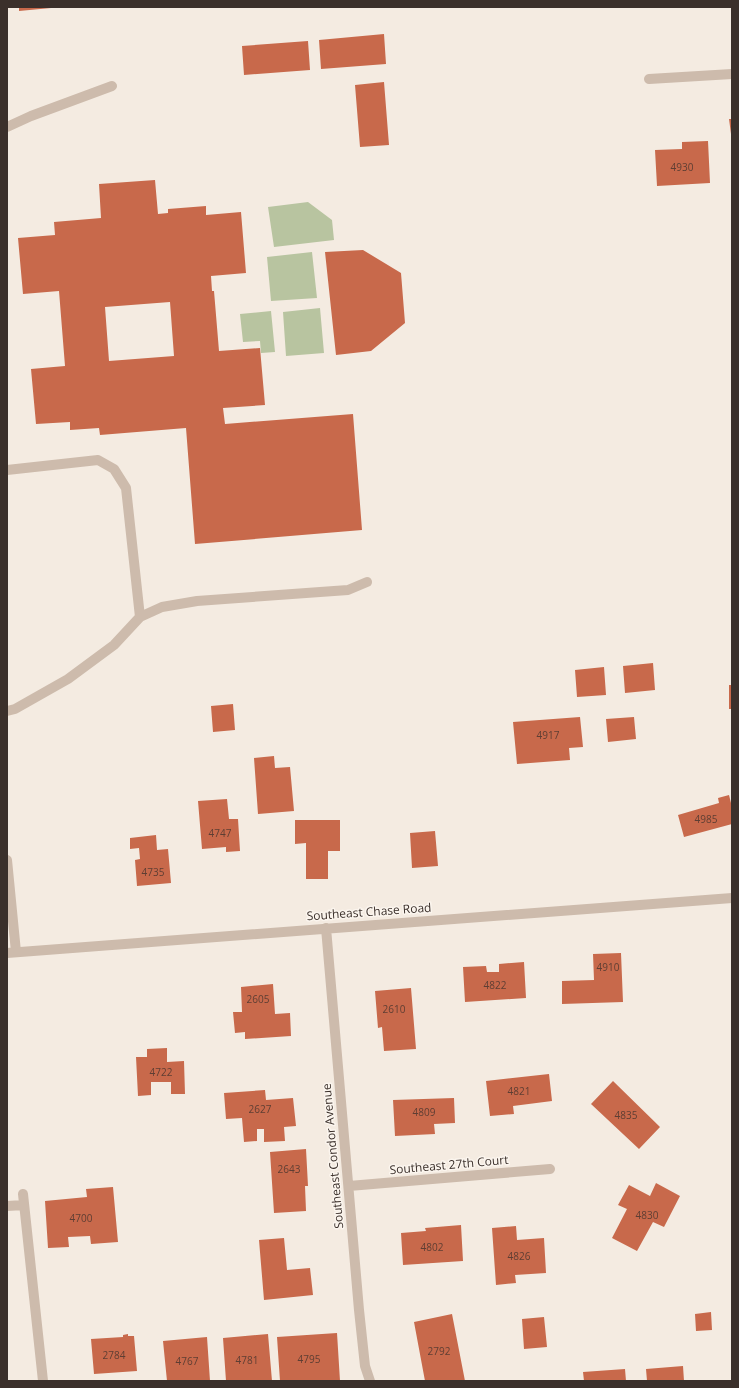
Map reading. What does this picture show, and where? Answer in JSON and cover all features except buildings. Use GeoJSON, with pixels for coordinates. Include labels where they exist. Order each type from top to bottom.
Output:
{"type":"FeatureCollection","features":[{"type":"Feature","properties":{"kind":"street"},"geometry":{"type":"LineString","coordinates":[[648,79],[732,74]]}},
{"type":"Feature","properties":{"kind":"street"},"geometry":{"type":"LineString","coordinates":[[7,127],[31,116],[112,86]]}},
{"type":"Feature","properties":{"kind":"street"},"geometry":{"type":"LineString","coordinates":[[7,470],[98,460],[114,469],[126,488],[140,617]]}},
{"type":"Feature","properties":{"kind":"street"},"geometry":{"type":"LineString","coordinates":[[7,711],[16,709],[68,679],[114,645],[140,617],[162,607],[197,601],[348,590],[367,582]]}},
{"type":"Feature","properties":{"kind":"street"},"geometry":{"type":"LineString","coordinates":[[7,860],[11,953]]}},
{"type":"Feature","properties":{"kind":"street","name":"Southeast Chase Road"},"geometry":{"type":"LineString","coordinates":[[11,953],[732,898]]}},
{"type":"Feature","properties":{"kind":"street","name":"Southeast Condor Avenue"},"geometry":{"type":"LineString","coordinates":[[326,928],[365,1366],[370,1381]]}},
{"type":"Feature","properties":{"kind":"street","name":"Southeast 27th Court"},"geometry":{"type":"LineString","coordinates":[[349,1186],[550,1169]]}},
{"type":"Feature","properties":{"kind":"street"},"geometry":{"type":"LineString","coordinates":[[7,1206],[24,1199],[43,1381]]}},
{"type":"Feature","properties":{"kind":"green space"},"geometry":{"type":"Polygon","coordinates":[[[308,202],[332,220],[334,240],[274,247],[268,207],[308,202]]]}},
{"type":"Feature","properties":{"kind":"green space"},"geometry":{"type":"Polygon","coordinates":[[[312,252],[317,298],[271,301],[267,257],[312,252]]]}},
{"type":"Feature","properties":{"kind":"green space"},"geometry":{"type":"Polygon","coordinates":[[[320,308],[324,353],[286,356],[283,312],[320,308]]]}},
{"type":"Feature","properties":{"kind":"green space"},"geometry":{"type":"Polygon","coordinates":[[[271,311],[275,352],[261,353],[260,341],[243,342],[240,314],[271,311]]]}}]}
